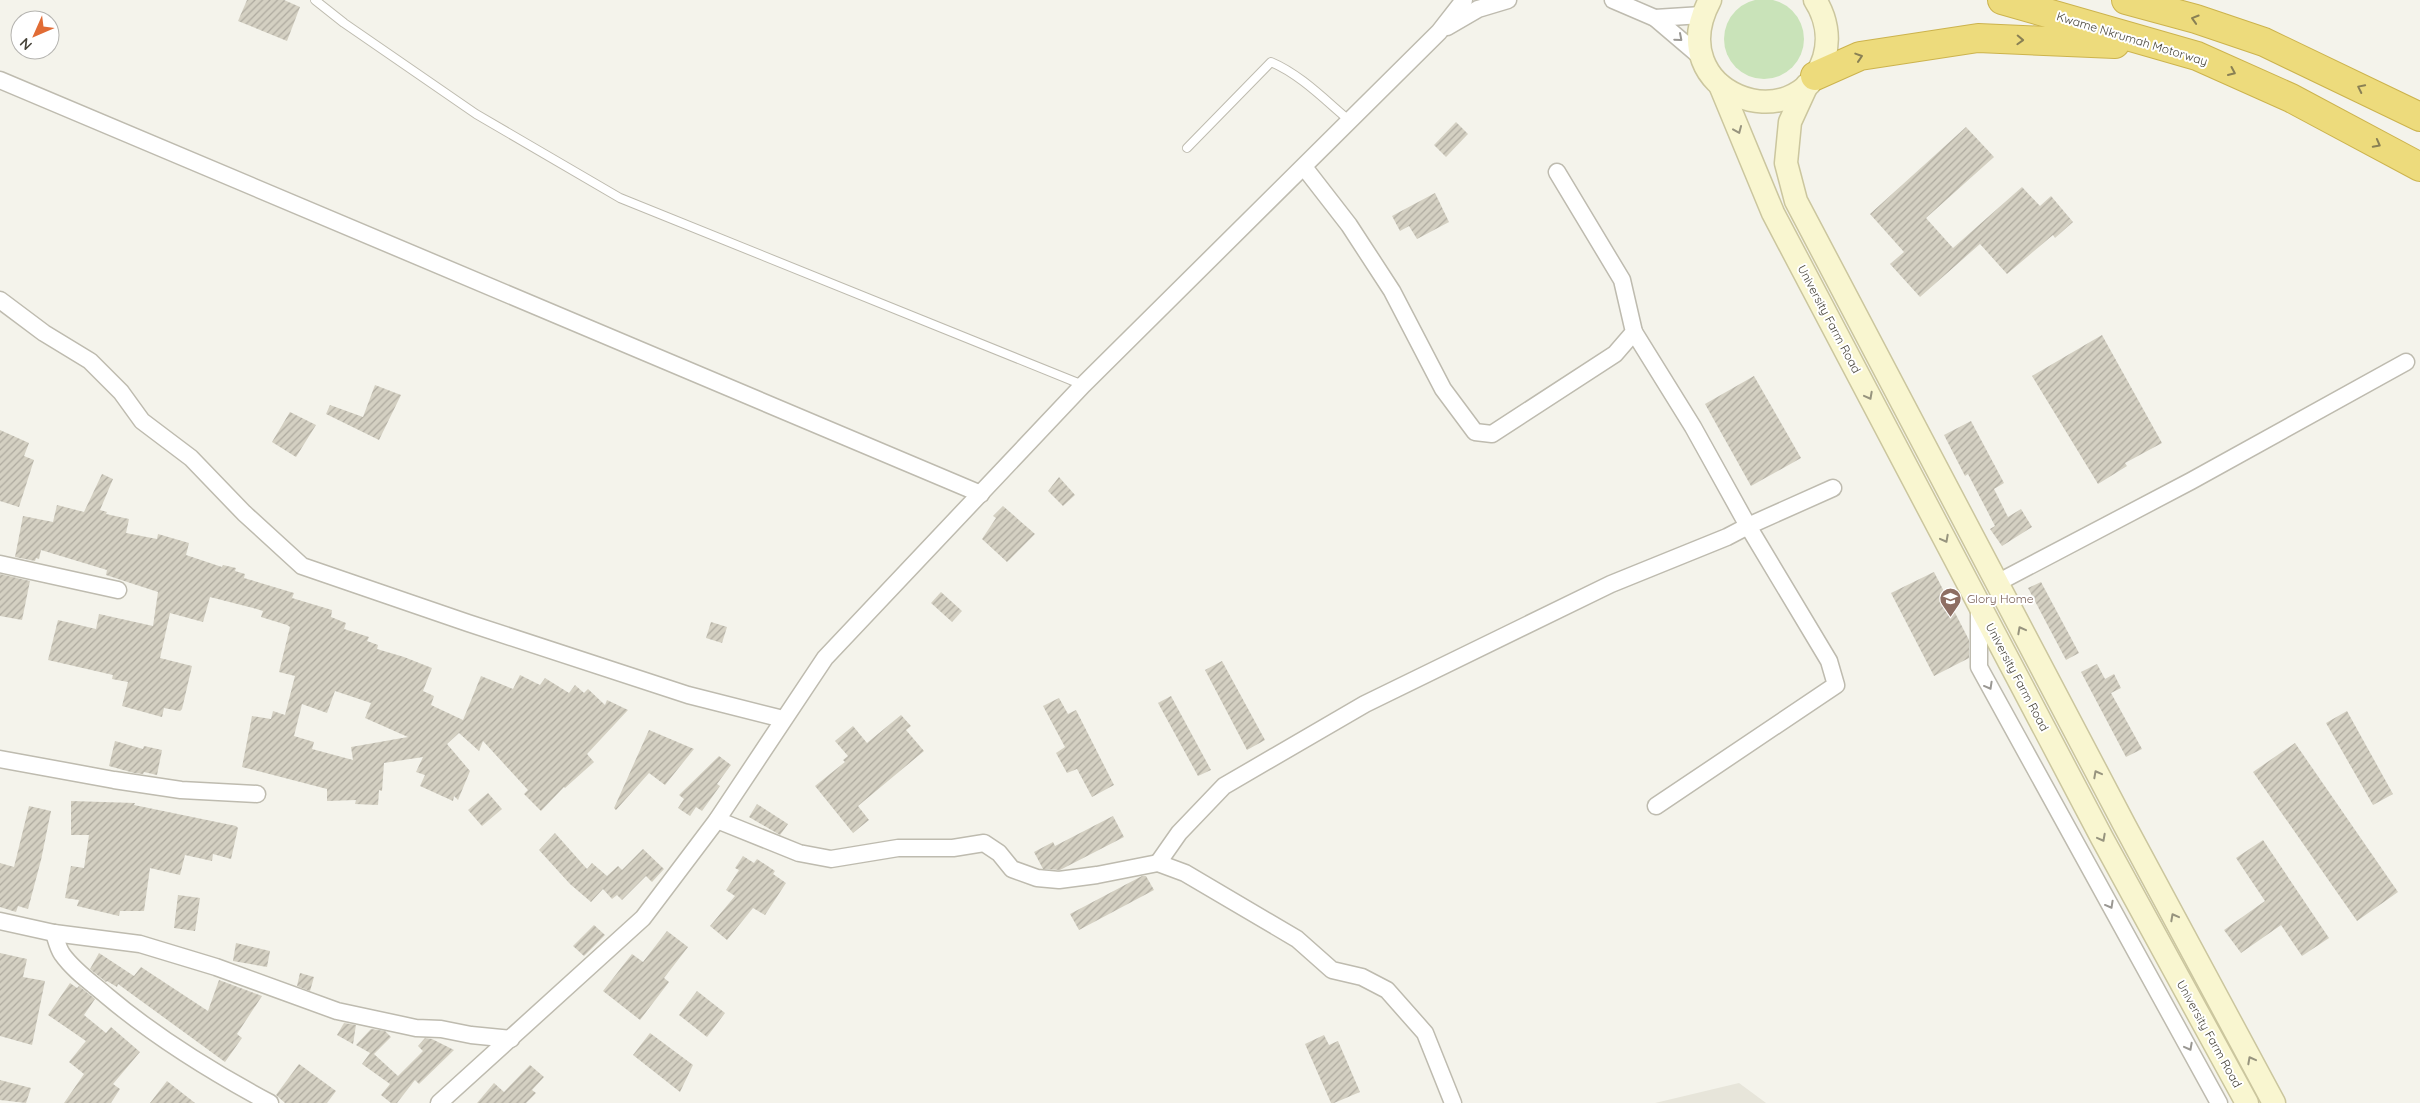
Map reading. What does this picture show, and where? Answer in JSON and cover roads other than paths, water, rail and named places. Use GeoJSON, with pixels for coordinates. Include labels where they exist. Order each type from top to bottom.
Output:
{"type":"FeatureCollection","features":[{"type":"Feature","properties":{"kind":"highway","name":"Kwame Nkrumah Motorway"},"geometry":{"type":"LineString","coordinates":[[2002,0],[2197,56],[2291,98],[2420,167]]}},
{"type":"Feature","properties":{"kind":"highway"},"geometry":{"type":"LineString","coordinates":[[2126,0],[2196,19],[2264,42],[2420,118]]}},
{"type":"Feature","properties":{"kind":"highway"},"geometry":{"type":"LineString","coordinates":[[1811,81],[1860,56],[1978,38],[2101,42],[2197,56]]}},
{"type":"Feature","properties":{"kind":"street"},"geometry":{"type":"LineString","coordinates":[[439,1103],[643,918],[717,820],[825,658],[1083,385],[1439,32],[1464,0]]}},
{"type":"Feature","properties":{"kind":"street"},"geometry":{"type":"LineString","coordinates":[[1439,32],[1478,9],[1508,0]]}},
{"type":"Feature","properties":{"kind":"street"},"geometry":{"type":"LineString","coordinates":[[1613,0],[1655,18],[1702,58]]}},
{"type":"Feature","properties":{"kind":"street","name":"University Farm Road"},"geometry":{"type":"LineString","coordinates":[[1814,0],[1821,10],[1827,30],[1826,50],[1822,64],[1790,122],[1786,163],[1796,201],[2274,1103]]}},
{"type":"Feature","properties":{"kind":"street"},"geometry":{"type":"LineString","coordinates":[[1655,18],[1706,7],[1698,36],[1702,58],[1709,72],[1720,85],[1740,97],[1763,102],[1787,98],[1811,81]]}},
{"type":"Feature","properties":{"kind":"street"},"geometry":{"type":"LineString","coordinates":[[0,80],[981,494]]}},
{"type":"Feature","properties":{"kind":"street","name":"University Farm Road"},"geometry":{"type":"LineString","coordinates":[[1720,85],[1773,213],[2107,847],[2247,1103]]}},
{"type":"Feature","properties":{"kind":"street"},"geometry":{"type":"LineString","coordinates":[[1304,167],[1355,233],[1392,291],[1443,389],[1475,432],[1492,434],[1615,354],[1634,332]]}},
{"type":"Feature","properties":{"kind":"street"},"geometry":{"type":"LineString","coordinates":[[1557,172],[1622,280],[1634,332],[1693,427],[1748,526],[1829,660],[1836,685],[1656,806]]}},
{"type":"Feature","properties":{"kind":"street"},"geometry":{"type":"LineString","coordinates":[[0,300],[44,333],[90,361],[121,392],[142,420],[191,458],[244,513],[302,566],[688,695],[783,719]]}},
{"type":"Feature","properties":{"kind":"street"},"geometry":{"type":"LineString","coordinates":[[1997,583],[2192,482],[2406,362]]}},
{"type":"Feature","properties":{"kind":"street"},"geometry":{"type":"LineString","coordinates":[[1158,863],[1179,833],[1224,786],[1365,704],[1611,584],[1727,538],[1748,526],[1832,488]]}},
{"type":"Feature","properties":{"kind":"street"},"geometry":{"type":"LineString","coordinates":[[0,564],[118,590]]}},
{"type":"Feature","properties":{"kind":"street"},"geometry":{"type":"LineString","coordinates":[[1980,605],[1979,667],[2219,1103]]}},
{"type":"Feature","properties":{"kind":"street"},"geometry":{"type":"LineString","coordinates":[[0,759],[114,780],[171,788],[257,794]]}},
{"type":"Feature","properties":{"kind":"street"},"geometry":{"type":"LineString","coordinates":[[717,820],[799,854],[831,859],[898,848],[953,848],[984,843],[999,853],[1012,869],[1037,878],[1059,880],[1134,869],[1158,863],[1185,873],[1297,939],[1332,970],[1362,977],[1387,990],[1425,1033],[1454,1103]]}},
{"type":"Feature","properties":{"kind":"street"},"geometry":{"type":"LineString","coordinates":[[0,921],[54,933],[140,944],[216,967],[337,1011],[416,1028],[441,1029],[471,1035],[511,1038]]}},
{"type":"Feature","properties":{"kind":"street"},"geometry":{"type":"LineString","coordinates":[[54,933],[62,953],[83,976],[114,1002],[174,1049],[215,1074],[270,1103]]}},
{"type":"Feature","properties":{"kind":"lane"},"geometry":{"type":"LineString","coordinates":[[315,0],[344,23],[476,114],[620,198],[1083,385]]}},
{"type":"Feature","properties":{"kind":"lane"},"geometry":{"type":"LineString","coordinates":[[1187,148],[1271,62],[1280,66],[1308,86],[1350,121]]}},
{"type":"Feature","properties":{"kind":"place","name":"Glory Home"},"geometry":{"type":"Point","coordinates":[1951,618]}}]}
